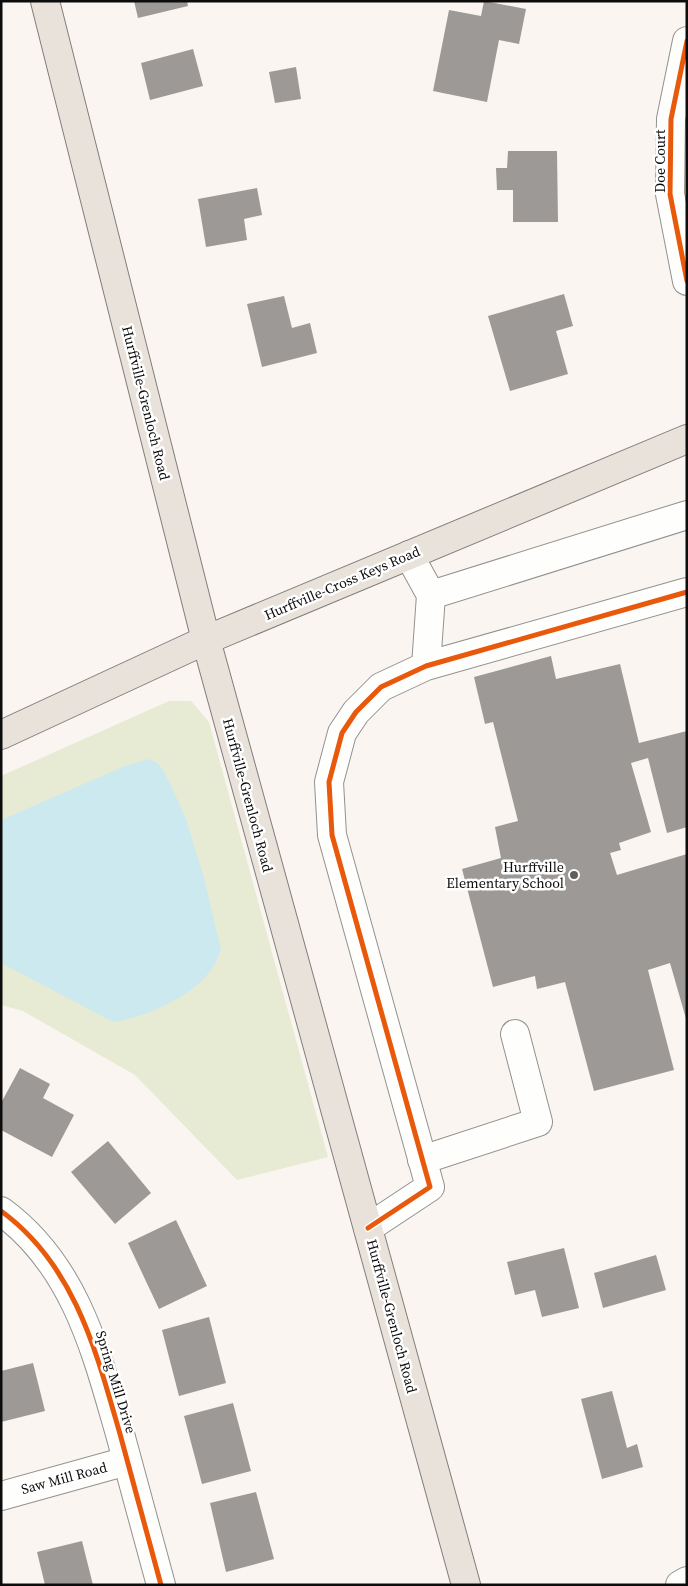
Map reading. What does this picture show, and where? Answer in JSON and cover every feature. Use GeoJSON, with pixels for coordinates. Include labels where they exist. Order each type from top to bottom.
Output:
{"type":"FeatureCollection","features":[{"type":"Feature","properties":{"kind":"main road","name":"Hurffville-Grenloch Road"},"geometry":{"type":"LineString","coordinates":[[45,1],[206,640],[466,1585]]}},
{"type":"Feature","properties":{"kind":"main road","name":"Hurffville-Cross Keys Road"},"geometry":{"type":"LineString","coordinates":[[1,735],[206,640],[687,439]]}},
{"type":"Feature","properties":{"kind":"street","name":"Doe Court"},"geometry":{"type":"LineString","coordinates":[[687,41],[671,120],[670,194],[687,281]]}},
{"type":"Feature","properties":{"kind":"street"},"geometry":{"type":"LineString","coordinates":[[432,595],[687,515]]}},
{"type":"Feature","properties":{"kind":"street"},"geometry":{"type":"LineString","coordinates":[[409,555],[432,595],[426,666]]}},
{"type":"Feature","properties":{"kind":"street"},"geometry":{"type":"LineString","coordinates":[[368,1228],[430,1187],[332,835],[329,782],[342,733],[356,712],[382,688],[426,666],[687,592]]}},
{"type":"Feature","properties":{"kind":"street"},"geometry":{"type":"LineString","coordinates":[[422,1160],[538,1122],[515,1034]]}},
{"type":"Feature","properties":{"kind":"street","name":"Spring Mill Drive"},"geometry":{"type":"LineString","coordinates":[[1,1211],[22,1226],[42,1248],[61,1274],[76,1302],[98,1356],[161,1585]]}},
{"type":"Feature","properties":{"kind":"street","name":"Saw Mill Road"},"geometry":{"type":"LineString","coordinates":[[1,1496],[127,1462]]}},
{"type":"Feature","properties":{"kind":"street"},"geometry":{"type":"LineString","coordinates":[[680,1585],[687,1581]]}},
{"type":"Feature","properties":{"kind":"green space"},"geometry":{"type":"Polygon","coordinates":[[[169,701],[191,701],[209,722],[328,1157],[237,1180],[135,1075],[23,1011],[1,1005],[1,776],[169,701]]]}},
{"type":"Feature","properties":{"kind":"water"},"geometry":{"type":"Polygon","coordinates":[[[149,759],[159,764],[186,819],[204,878],[221,950],[213,966],[202,980],[180,998],[153,1011],[113,1022],[1,963],[1,820],[125,766],[149,759]]]}},
{"type":"Feature","properties":{"kind":"building"},"geometry":{"type":"Polygon","coordinates":[[[134,1],[187,1],[188,6],[138,18],[134,1]]]}},
{"type":"Feature","properties":{"kind":"building"},"geometry":{"type":"Polygon","coordinates":[[[484,1],[526,9],[519,44],[499,40],[487,102],[433,91],[449,10],[481,16],[484,1]]]}},
{"type":"Feature","properties":{"kind":"building"},"geometry":{"type":"Polygon","coordinates":[[[193,49],[203,86],[150,100],[141,63],[193,49]]]}},
{"type":"Feature","properties":{"kind":"building"},"geometry":{"type":"Polygon","coordinates":[[[296,67],[301,99],[275,103],[269,72],[296,67]]]}},
{"type":"Feature","properties":{"kind":"building"},"geometry":{"type":"Polygon","coordinates":[[[508,151],[557,151],[558,222],[513,222],[513,190],[497,190],[496,168],[507,168],[508,151]]]}},
{"type":"Feature","properties":{"kind":"building"},"geometry":{"type":"Polygon","coordinates":[[[257,188],[262,215],[244,219],[247,240],[206,247],[198,199],[257,188]]]}},
{"type":"Feature","properties":{"kind":"building"},"geometry":{"type":"Polygon","coordinates":[[[564,294],[573,326],[556,331],[568,374],[510,391],[488,316],[564,294]]]}},
{"type":"Feature","properties":{"kind":"building"},"geometry":{"type":"Polygon","coordinates":[[[284,296],[292,328],[310,323],[317,353],[262,367],[247,304],[284,296]]]}},
{"type":"Feature","properties":{"kind":"building","name":"Hurffville Elementary School"},"geometry":{"type":"Polygon","coordinates":[[[551,656],[556,679],[620,664],[639,743],[687,731],[687,827],[667,833],[648,758],[631,763],[651,832],[619,843],[621,850],[610,853],[617,875],[687,854],[687,1022],[670,963],[648,970],[674,1070],[594,1091],[565,982],[537,989],[535,976],[493,987],[462,869],[501,858],[495,827],[518,821],[493,722],[485,724],[474,677],[551,656]]]}},
{"type":"Feature","properties":{"kind":"building"},"geometry":{"type":"Polygon","coordinates":[[[20,1068],[50,1084],[43,1098],[74,1115],[52,1157],[1,1130],[1,1103],[20,1068]]]}},
{"type":"Feature","properties":{"kind":"building"},"geometry":{"type":"Polygon","coordinates":[[[108,1141],[151,1193],[115,1224],[71,1172],[108,1141]]]}},
{"type":"Feature","properties":{"kind":"building"},"geometry":{"type":"Polygon","coordinates":[[[176,1220],[207,1286],[159,1309],[128,1243],[176,1220]]]}},
{"type":"Feature","properties":{"kind":"building"},"geometry":{"type":"Polygon","coordinates":[[[564,1248],[579,1308],[542,1317],[535,1290],[515,1295],[507,1262],[564,1248]]]}},
{"type":"Feature","properties":{"kind":"building"},"geometry":{"type":"Polygon","coordinates":[[[656,1255],[666,1290],[603,1308],[594,1273],[656,1255]]]}},
{"type":"Feature","properties":{"kind":"building"},"geometry":{"type":"Polygon","coordinates":[[[209,1317],[226,1383],[179,1396],[162,1330],[209,1317]]]}},
{"type":"Feature","properties":{"kind":"building"},"geometry":{"type":"Polygon","coordinates":[[[33,1363],[45,1411],[1,1422],[1,1371],[33,1363]]]}},
{"type":"Feature","properties":{"kind":"building"},"geometry":{"type":"Polygon","coordinates":[[[612,1391],[627,1448],[637,1444],[643,1467],[602,1479],[581,1399],[612,1391]]]}},
{"type":"Feature","properties":{"kind":"building"},"geometry":{"type":"Polygon","coordinates":[[[233,1403],[251,1471],[202,1484],[184,1416],[233,1403]]]}},
{"type":"Feature","properties":{"kind":"building"},"geometry":{"type":"Polygon","coordinates":[[[256,1492],[274,1559],[226,1572],[210,1503],[256,1492]]]}},
{"type":"Feature","properties":{"kind":"building"},"geometry":{"type":"Polygon","coordinates":[[[82,1541],[93,1585],[45,1585],[37,1552],[82,1541]]]}},
{"type":"Feature","properties":{"kind":"cycle path"},"geometry":{"type":"LineString","coordinates":[[687,41],[671,119],[670,194],[687,281]]}},
{"type":"Feature","properties":{"kind":"cycle path"},"geometry":{"type":"LineString","coordinates":[[368,1228],[430,1187],[332,835],[329,782],[342,733],[356,712],[381,687],[426,666],[687,592]]}},
{"type":"Feature","properties":{"kind":"cycle path"},"geometry":{"type":"LineString","coordinates":[[1,1211],[26,1233],[47,1257],[65,1283],[79,1312],[102,1372],[161,1585]]}},
{"type":"Feature","properties":{"kind":"place","name":"Hurffville Elementary School"},"geometry":{"type":"Point","coordinates":[574,875]}}]}
